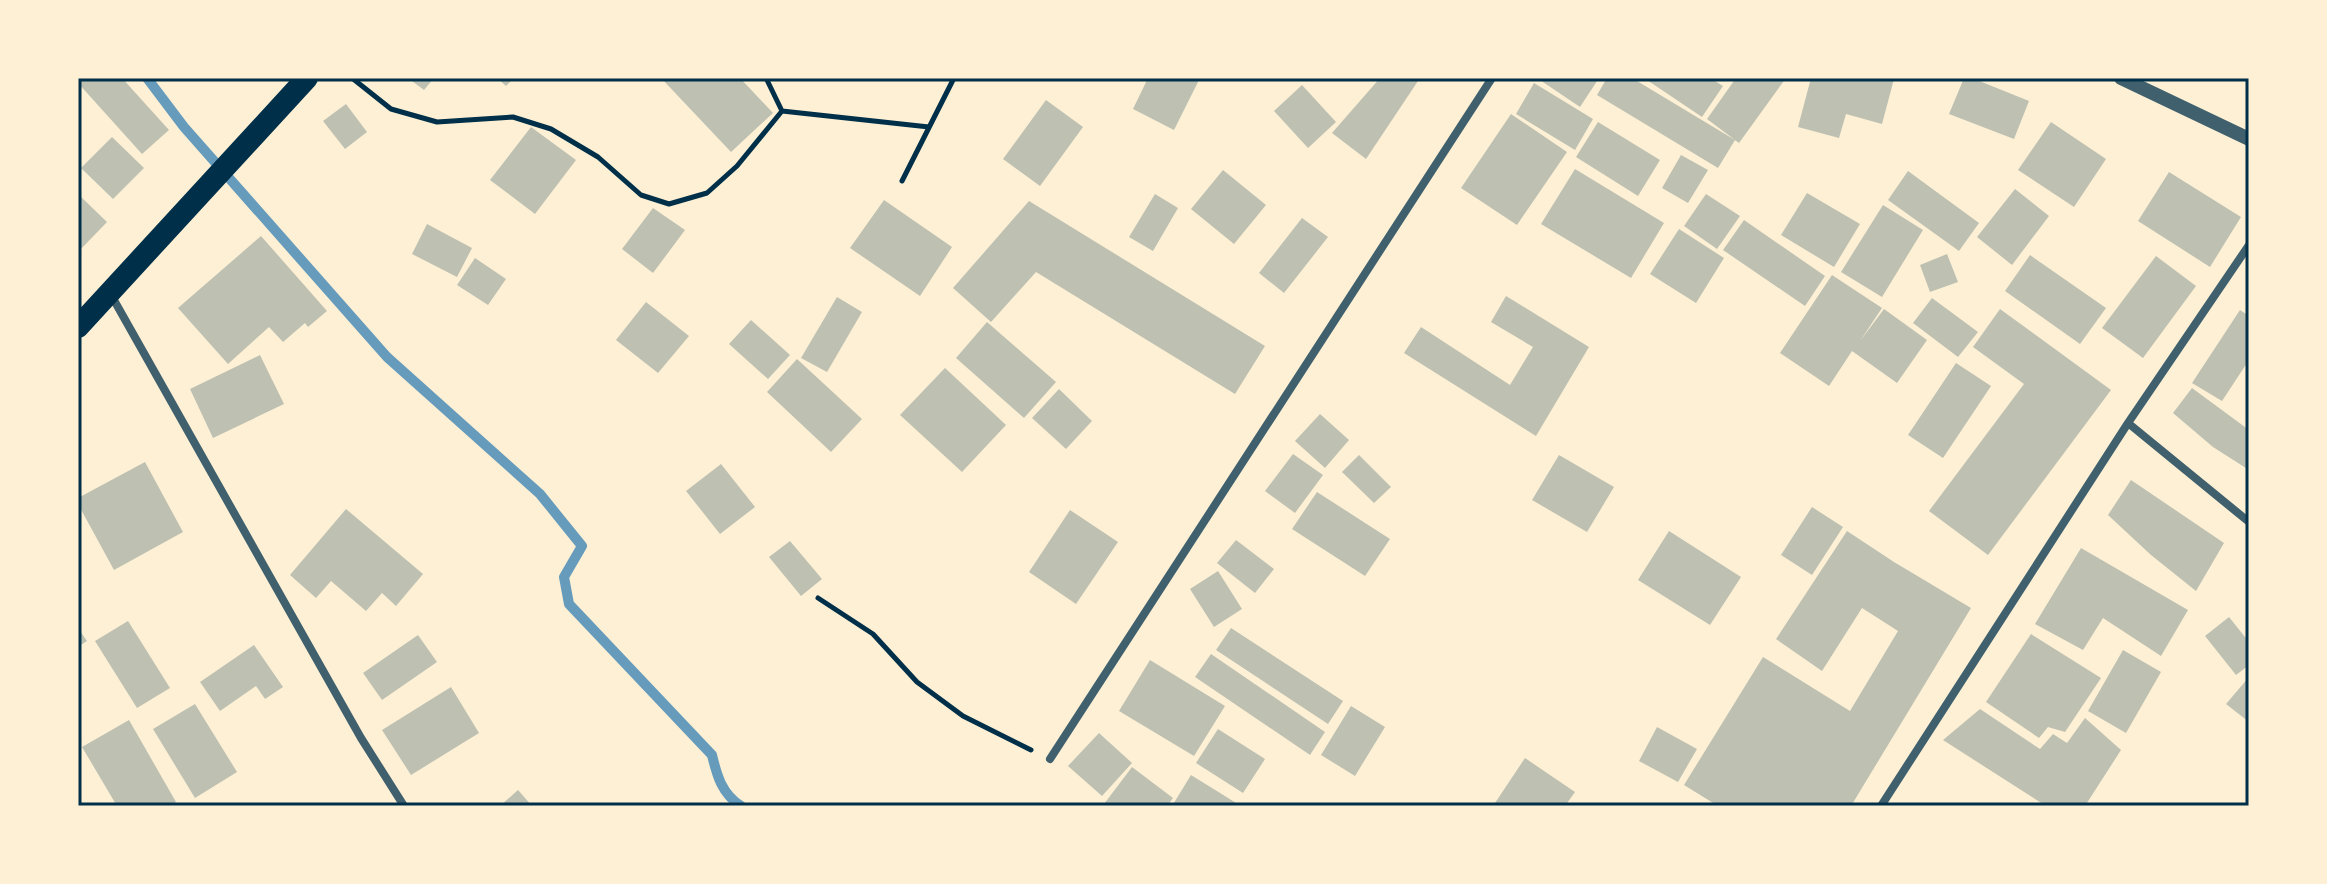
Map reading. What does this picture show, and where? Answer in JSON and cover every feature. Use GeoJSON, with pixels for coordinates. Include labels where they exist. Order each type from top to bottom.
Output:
{"type":"FeatureCollection","features":[{"type":"Feature","properties":{"kind":"highway"},"geometry":{"type":"LineString","coordinates":[[78,327],[307,78]]}},
{"type":"Feature","properties":{"kind":"street"},"geometry":{"type":"LineString","coordinates":[[1050,759],[1492,78]]}},
{"type":"Feature","properties":{"kind":"street"},"geometry":{"type":"LineString","coordinates":[[2121,78],[2249,139]]}},
{"type":"Feature","properties":{"kind":"street"},"geometry":{"type":"LineString","coordinates":[[1881,806],[2128,423],[2249,245]]}},
{"type":"Feature","properties":{"kind":"street"},"geometry":{"type":"LineString","coordinates":[[109,292],[353,725],[404,806]]}},
{"type":"Feature","properties":{"kind":"street"},"geometry":{"type":"LineString","coordinates":[[2128,423],[2249,522]]}},
{"type":"Feature","properties":{"kind":"path"},"geometry":{"type":"LineString","coordinates":[[352,78],[391,109],[437,122],[513,117],[551,129],[598,157],[641,195],[669,204],[707,193],[737,166],[782,111]]}},
{"type":"Feature","properties":{"kind":"path"},"geometry":{"type":"LineString","coordinates":[[766,78],[782,111]]}},
{"type":"Feature","properties":{"kind":"path"},"geometry":{"type":"LineString","coordinates":[[902,181],[954,78]]}},
{"type":"Feature","properties":{"kind":"path"},"geometry":{"type":"LineString","coordinates":[[782,111],[929,127]]}},
{"type":"Feature","properties":{"kind":"path"},"geometry":{"type":"LineString","coordinates":[[818,598],[873,634],[917,682],[963,716],[1050,759]]}},
{"type":"Feature","properties":{"kind":"building"},"geometry":{"type":"Polygon","coordinates":[[[78,78],[122,78],[169,130],[142,154],[78,83],[78,78]]]}},
{"type":"Feature","properties":{"kind":"building"},"geometry":{"type":"Polygon","coordinates":[[[408,78],[434,78],[424,90],[408,78]]]}},
{"type":"Feature","properties":{"kind":"building"},"geometry":{"type":"Polygon","coordinates":[[[497,78],[514,78],[506,86],[497,78]]]}},
{"type":"Feature","properties":{"kind":"building"},"geometry":{"type":"Polygon","coordinates":[[[661,78],[740,78],[773,113],[731,152],[661,78]]]}},
{"type":"Feature","properties":{"kind":"building"},"geometry":{"type":"Polygon","coordinates":[[[1148,78],[1200,78],[1174,130],[1133,109],[1148,78]]]}},
{"type":"Feature","properties":{"kind":"building"},"geometry":{"type":"Polygon","coordinates":[[[1380,78],[1420,78],[1366,159],[1332,133],[1380,78]]]}},
{"type":"Feature","properties":{"kind":"building"},"geometry":{"type":"Polygon","coordinates":[[[1537,78],[1599,78],[1580,107],[1537,78]]]}},
{"type":"Feature","properties":{"kind":"building"},"geometry":{"type":"Polygon","coordinates":[[[1607,78],[1632,78],[1735,140],[1718,168],[1597,95],[1607,78]]]}},
{"type":"Feature","properties":{"kind":"building"},"geometry":{"type":"Polygon","coordinates":[[[1644,78],[1710,78],[1723,86],[1702,117],[1644,78]]]}},
{"type":"Feature","properties":{"kind":"building"},"geometry":{"type":"Polygon","coordinates":[[[1736,78],[1786,78],[1739,143],[1707,119],[1736,78]]]}},
{"type":"Feature","properties":{"kind":"building"},"geometry":{"type":"Polygon","coordinates":[[[1811,78],[1894,79],[1882,124],[1846,114],[1839,138],[1798,127],[1811,78]]]}},
{"type":"Feature","properties":{"kind":"building"},"geometry":{"type":"Polygon","coordinates":[[[1964,78],[1972,78],[2029,101],[2014,139],[1949,114],[1964,78]]]}},
{"type":"Feature","properties":{"kind":"building"},"geometry":{"type":"Polygon","coordinates":[[[1534,83],[1593,119],[1575,150],[1516,114],[1534,83]]]}},
{"type":"Feature","properties":{"kind":"building"},"geometry":{"type":"Polygon","coordinates":[[[1302,85],[1336,122],[1308,148],[1274,111],[1302,85]]]}},
{"type":"Feature","properties":{"kind":"building"},"geometry":{"type":"Polygon","coordinates":[[[1046,100],[1083,127],[1040,186],[1003,159],[1046,100]]]}},
{"type":"Feature","properties":{"kind":"building"},"geometry":{"type":"Polygon","coordinates":[[[346,104],[367,132],[345,149],[323,121],[346,104]]]}},
{"type":"Feature","properties":{"kind":"building"},"geometry":{"type":"Polygon","coordinates":[[[1511,114],[1567,152],[1517,225],[1461,188],[1511,114]]]}},
{"type":"Feature","properties":{"kind":"building"},"geometry":{"type":"Polygon","coordinates":[[[1598,122],[1660,160],[1638,196],[1576,157],[1598,122]]]}},
{"type":"Feature","properties":{"kind":"building"},"geometry":{"type":"Polygon","coordinates":[[[2051,122],[2106,159],[2074,207],[2018,170],[2051,122]]]}},
{"type":"Feature","properties":{"kind":"building"},"geometry":{"type":"Polygon","coordinates":[[[531,127],[576,160],[535,214],[490,180],[531,127]]]}},
{"type":"Feature","properties":{"kind":"building"},"geometry":{"type":"Polygon","coordinates":[[[112,137],[144,168],[113,199],[81,168],[112,137]]]}},
{"type":"Feature","properties":{"kind":"building"},"geometry":{"type":"Polygon","coordinates":[[[1681,155],[1708,170],[1688,203],[1662,188],[1681,155]]]}},
{"type":"Feature","properties":{"kind":"building"},"geometry":{"type":"Polygon","coordinates":[[[1575,169],[1664,223],[1631,278],[1541,224],[1575,169]]]}},
{"type":"Feature","properties":{"kind":"building"},"geometry":{"type":"Polygon","coordinates":[[[1223,170],[1266,205],[1234,244],[1191,209],[1223,170]]]}},
{"type":"Feature","properties":{"kind":"building"},"geometry":{"type":"Polygon","coordinates":[[[1908,171],[1979,223],[1959,251],[1888,200],[1908,171]]]}},
{"type":"Feature","properties":{"kind":"building"},"geometry":{"type":"Polygon","coordinates":[[[2169,172],[2241,217],[2210,267],[2138,221],[2169,172]]]}},
{"type":"Feature","properties":{"kind":"building"},"geometry":{"type":"Polygon","coordinates":[[[2015,189],[2049,216],[2012,265],[1977,237],[2015,189]]]}},
{"type":"Feature","properties":{"kind":"building"},"geometry":{"type":"Polygon","coordinates":[[[1807,193],[1860,224],[1834,267],[1781,235],[1807,193]]]}},
{"type":"Feature","properties":{"kind":"building"},"geometry":{"type":"Polygon","coordinates":[[[78,194],[107,222],[78,252],[78,194]]]}},
{"type":"Feature","properties":{"kind":"building"},"geometry":{"type":"Polygon","coordinates":[[[1155,194],[1178,208],[1153,251],[1129,237],[1155,194]]]}},
{"type":"Feature","properties":{"kind":"building"},"geometry":{"type":"Polygon","coordinates":[[[1706,194],[1740,216],[1717,249],[1684,226],[1706,194]]]}},
{"type":"Feature","properties":{"kind":"building"},"geometry":{"type":"Polygon","coordinates":[[[884,200],[952,247],[920,296],[850,248],[884,200]]]}},
{"type":"Feature","properties":{"kind":"building"},"geometry":{"type":"Polygon","coordinates":[[[1029,201],[1265,346],[1235,394],[1036,272],[991,322],[953,288],[1029,201]]]}},
{"type":"Feature","properties":{"kind":"building"},"geometry":{"type":"Polygon","coordinates":[[[1883,205],[1923,230],[1882,297],[1841,272],[1883,205]]]}},
{"type":"Feature","properties":{"kind":"building"},"geometry":{"type":"Polygon","coordinates":[[[653,208],[685,230],[653,273],[622,249],[653,208]]]}},
{"type":"Feature","properties":{"kind":"building"},"geometry":{"type":"Polygon","coordinates":[[[1302,218],[1328,237],[1284,293],[1259,273],[1302,218]]]}},
{"type":"Feature","properties":{"kind":"building"},"geometry":{"type":"Polygon","coordinates":[[[1744,220],[1825,276],[1805,306],[1723,250],[1744,220]]]}},
{"type":"Feature","properties":{"kind":"building"},"geometry":{"type":"Polygon","coordinates":[[[427,224],[472,248],[457,277],[412,254],[427,224]]]}},
{"type":"Feature","properties":{"kind":"building"},"geometry":{"type":"Polygon","coordinates":[[[1679,229],[1724,258],[1696,303],[1650,274],[1679,229]]]}},
{"type":"Feature","properties":{"kind":"building"},"geometry":{"type":"Polygon","coordinates":[[[261,236],[327,311],[308,327],[305,323],[283,342],[269,327],[228,364],[178,308],[261,236]]]}},
{"type":"Feature","properties":{"kind":"building"},"geometry":{"type":"Polygon","coordinates":[[[1947,254],[1958,282],[1930,292],[1920,265],[1947,254]]]}},
{"type":"Feature","properties":{"kind":"building"},"geometry":{"type":"Polygon","coordinates":[[[2030,255],[2106,308],[2080,344],[2005,291],[2030,255]]]}},
{"type":"Feature","properties":{"kind":"building"},"geometry":{"type":"Polygon","coordinates":[[[2156,256],[2196,286],[2143,358],[2102,328],[2156,256]]]}},
{"type":"Feature","properties":{"kind":"building"},"geometry":{"type":"Polygon","coordinates":[[[475,258],[506,279],[488,305],[457,285],[475,258]]]}},
{"type":"Feature","properties":{"kind":"building"},"geometry":{"type":"Polygon","coordinates":[[[1832,275],[1882,308],[1860,341],[1884,309],[1927,340],[1897,383],[1852,351],[1829,386],[1780,353],[1832,275]]]}},
{"type":"Feature","properties":{"kind":"building"},"geometry":{"type":"Polygon","coordinates":[[[1506,296],[1589,347],[1536,436],[1404,353],[1421,327],[1510,385],[1533,347],[1491,322],[1506,296]]]}},
{"type":"Feature","properties":{"kind":"building"},"geometry":{"type":"Polygon","coordinates":[[[837,297],[862,312],[827,372],[801,358],[837,297]]]}},
{"type":"Feature","properties":{"kind":"building"},"geometry":{"type":"Polygon","coordinates":[[[1932,298],[1978,332],[1958,357],[1913,323],[1932,298]]]}},
{"type":"Feature","properties":{"kind":"building"},"geometry":{"type":"Polygon","coordinates":[[[646,302],[689,336],[658,373],[616,340],[646,302]]]}},
{"type":"Feature","properties":{"kind":"building"},"geometry":{"type":"Polygon","coordinates":[[[2000,309],[2111,390],[1988,555],[1929,511],[2024,384],[1973,347],[2000,309]]]}},
{"type":"Feature","properties":{"kind":"building"},"geometry":{"type":"Polygon","coordinates":[[[2240,310],[2249,316],[2249,360],[2222,401],[2192,383],[2240,310]]]}},
{"type":"Feature","properties":{"kind":"building"},"geometry":{"type":"Polygon","coordinates":[[[751,320],[790,355],[768,379],[729,344],[751,320]]]}},
{"type":"Feature","properties":{"kind":"building"},"geometry":{"type":"Polygon","coordinates":[[[987,322],[1056,382],[1024,418],[956,358],[987,322]]]}},
{"type":"Feature","properties":{"kind":"building"},"geometry":{"type":"Polygon","coordinates":[[[260,355],[284,404],[213,438],[190,389],[260,355]]]}},
{"type":"Feature","properties":{"kind":"building"},"geometry":{"type":"Polygon","coordinates":[[[797,359],[862,419],[831,452],[767,392],[797,359]]]}},
{"type":"Feature","properties":{"kind":"building"},"geometry":{"type":"Polygon","coordinates":[[[1956,363],[1991,386],[1943,458],[1908,435],[1956,363]]]}},
{"type":"Feature","properties":{"kind":"building"},"geometry":{"type":"Polygon","coordinates":[[[945,368],[1006,425],[962,472],[900,415],[945,368]]]}},
{"type":"Feature","properties":{"kind":"building"},"geometry":{"type":"Polygon","coordinates":[[[2192,388],[2249,430],[2249,470],[2213,447],[2173,413],[2192,388]]]}},
{"type":"Feature","properties":{"kind":"building"},"geometry":{"type":"Polygon","coordinates":[[[1059,389],[1092,421],[1066,449],[1032,418],[1059,389]]]}},
{"type":"Feature","properties":{"kind":"building"},"geometry":{"type":"Polygon","coordinates":[[[1320,414],[1349,440],[1325,468],[1295,441],[1320,414]]]}},
{"type":"Feature","properties":{"kind":"building"},"geometry":{"type":"Polygon","coordinates":[[[1293,454],[1323,475],[1295,513],[1265,491],[1293,454]]]}},
{"type":"Feature","properties":{"kind":"building"},"geometry":{"type":"Polygon","coordinates":[[[1359,455],[1391,487],[1374,503],[1342,472],[1359,455]]]}},
{"type":"Feature","properties":{"kind":"building"},"geometry":{"type":"Polygon","coordinates":[[[1559,455],[1614,487],[1587,532],[1532,500],[1559,455]]]}},
{"type":"Feature","properties":{"kind":"building"},"geometry":{"type":"Polygon","coordinates":[[[145,462],[183,532],[114,570],[78,504],[78,498],[145,462]]]}},
{"type":"Feature","properties":{"kind":"building"},"geometry":{"type":"Polygon","coordinates":[[[721,464],[755,507],[720,534],[686,491],[721,464]]]}},
{"type":"Feature","properties":{"kind":"building"},"geometry":{"type":"Polygon","coordinates":[[[2131,480],[2224,543],[2196,591],[2108,515],[2131,480]]]}},
{"type":"Feature","properties":{"kind":"building"},"geometry":{"type":"Polygon","coordinates":[[[1317,492],[1390,539],[1365,576],[1292,529],[1317,492]]]}},
{"type":"Feature","properties":{"kind":"building"},"geometry":{"type":"Polygon","coordinates":[[[1812,507],[1843,527],[1812,575],[1781,555],[1812,507]]]}},
{"type":"Feature","properties":{"kind":"building"},"geometry":{"type":"Polygon","coordinates":[[[346,509],[423,574],[396,606],[382,593],[366,611],[331,581],[316,598],[290,575],[346,509]]]}},
{"type":"Feature","properties":{"kind":"building"},"geometry":{"type":"Polygon","coordinates":[[[1070,510],[1118,542],[1076,604],[1029,572],[1070,510]]]}},
{"type":"Feature","properties":{"kind":"building"},"geometry":{"type":"Polygon","coordinates":[[[1669,531],[1741,577],[1710,625],[1638,580],[1669,531]]]}},
{"type":"Feature","properties":{"kind":"building"},"geometry":{"type":"Polygon","coordinates":[[[1847,531],[1971,608],[1851,806],[1718,806],[1684,785],[1763,657],[1850,711],[1898,631],[1862,608],[1822,671],[1776,639],[1847,531]]]}},
{"type":"Feature","properties":{"kind":"building"},"geometry":{"type":"Polygon","coordinates":[[[1236,540],[1274,569],[1255,593],[1217,563],[1236,540]]]}},
{"type":"Feature","properties":{"kind":"building"},"geometry":{"type":"Polygon","coordinates":[[[790,541],[822,579],[801,596],[769,557],[790,541]]]}},
{"type":"Feature","properties":{"kind":"building"},"geometry":{"type":"Polygon","coordinates":[[[2081,548],[2188,610],[2161,656],[2103,618],[2083,650],[2035,624],[2081,548]]]}},
{"type":"Feature","properties":{"kind":"building"},"geometry":{"type":"Polygon","coordinates":[[[1218,571],[1242,609],[1214,627],[1190,589],[1218,571]]]}},
{"type":"Feature","properties":{"kind":"building"},"geometry":{"type":"Polygon","coordinates":[[[2229,617],[2249,642],[2249,665],[2236,675],[2205,636],[2229,617]]]}},
{"type":"Feature","properties":{"kind":"building"},"geometry":{"type":"Polygon","coordinates":[[[128,621],[170,688],[137,708],[95,641],[128,621]]]}},
{"type":"Feature","properties":{"kind":"building"},"geometry":{"type":"Polygon","coordinates":[[[78,628],[87,641],[78,647],[78,628]]]}},
{"type":"Feature","properties":{"kind":"building"},"geometry":{"type":"Polygon","coordinates":[[[1231,628],[1343,701],[1328,724],[1216,650],[1231,628]]]}},
{"type":"Feature","properties":{"kind":"building"},"geometry":{"type":"Polygon","coordinates":[[[2031,634],[2101,678],[2065,732],[2048,727],[2039,738],[1986,702],[2031,634]]]}},
{"type":"Feature","properties":{"kind":"building"},"geometry":{"type":"Polygon","coordinates":[[[418,635],[437,662],[382,700],[363,673],[418,635]]]}},
{"type":"Feature","properties":{"kind":"building"},"geometry":{"type":"Polygon","coordinates":[[[254,645],[283,687],[265,699],[256,686],[220,711],[200,682],[254,645]]]}},
{"type":"Feature","properties":{"kind":"building"},"geometry":{"type":"Polygon","coordinates":[[[2123,650],[2161,672],[2126,733],[2088,711],[2123,650]]]}},
{"type":"Feature","properties":{"kind":"building"},"geometry":{"type":"Polygon","coordinates":[[[1211,654],[1325,732],[1310,755],[1195,677],[1211,654]]]}},
{"type":"Feature","properties":{"kind":"building"},"geometry":{"type":"Polygon","coordinates":[[[1150,660],[1225,706],[1194,756],[1119,711],[1150,660]]]}},
{"type":"Feature","properties":{"kind":"building"},"geometry":{"type":"Polygon","coordinates":[[[2249,677],[2249,722],[2226,704],[2249,677]]]}},
{"type":"Feature","properties":{"kind":"building"},"geometry":{"type":"Polygon","coordinates":[[[451,687],[479,733],[411,775],[382,730],[451,687]]]}},
{"type":"Feature","properties":{"kind":"building"},"geometry":{"type":"Polygon","coordinates":[[[195,704],[237,772],[195,798],[153,729],[195,704]]]}},
{"type":"Feature","properties":{"kind":"building"},"geometry":{"type":"Polygon","coordinates":[[[1351,706],[1385,727],[1355,776],[1321,755],[1351,706]]]}},
{"type":"Feature","properties":{"kind":"building"},"geometry":{"type":"Polygon","coordinates":[[[1980,709],[2040,749],[2053,734],[2067,743],[2085,718],[2121,750],[2085,806],[2046,806],[1943,740],[1980,709]]]}},
{"type":"Feature","properties":{"kind":"building"},"geometry":{"type":"Polygon","coordinates":[[[129,720],[176,802],[169,806],[117,806],[82,747],[129,720]]]}},
{"type":"Feature","properties":{"kind":"building"},"geometry":{"type":"Polygon","coordinates":[[[1657,727],[1697,749],[1678,782],[1639,761],[1657,727]]]}},
{"type":"Feature","properties":{"kind":"building"},"geometry":{"type":"Polygon","coordinates":[[[1218,729],[1265,759],[1243,793],[1196,763],[1218,729]]]}},
{"type":"Feature","properties":{"kind":"building"},"geometry":{"type":"Polygon","coordinates":[[[1099,733],[1132,763],[1102,796],[1068,766],[1099,733]]]}},
{"type":"Feature","properties":{"kind":"building"},"geometry":{"type":"Polygon","coordinates":[[[1525,758],[1575,792],[1565,806],[1493,806],[1525,758]]]}},
{"type":"Feature","properties":{"kind":"building"},"geometry":{"type":"Polygon","coordinates":[[[1132,767],[1173,798],[1167,806],[1104,804],[1132,767]]]}},
{"type":"Feature","properties":{"kind":"building"},"geometry":{"type":"Polygon","coordinates":[[[1191,775],[1241,806],[1172,806],[1191,775]]]}},
{"type":"Feature","properties":{"kind":"building"},"geometry":{"type":"Polygon","coordinates":[[[518,790],[532,806],[500,806],[518,790]]]}},
{"type":"Feature","properties":{"kind":"waterway"},"geometry":{"type":"LineString","coordinates":[[147,78],[184,127],[387,357],[540,494],[582,546],[564,577],[569,604],[712,755],[725,790],[741,806]]}}]}
